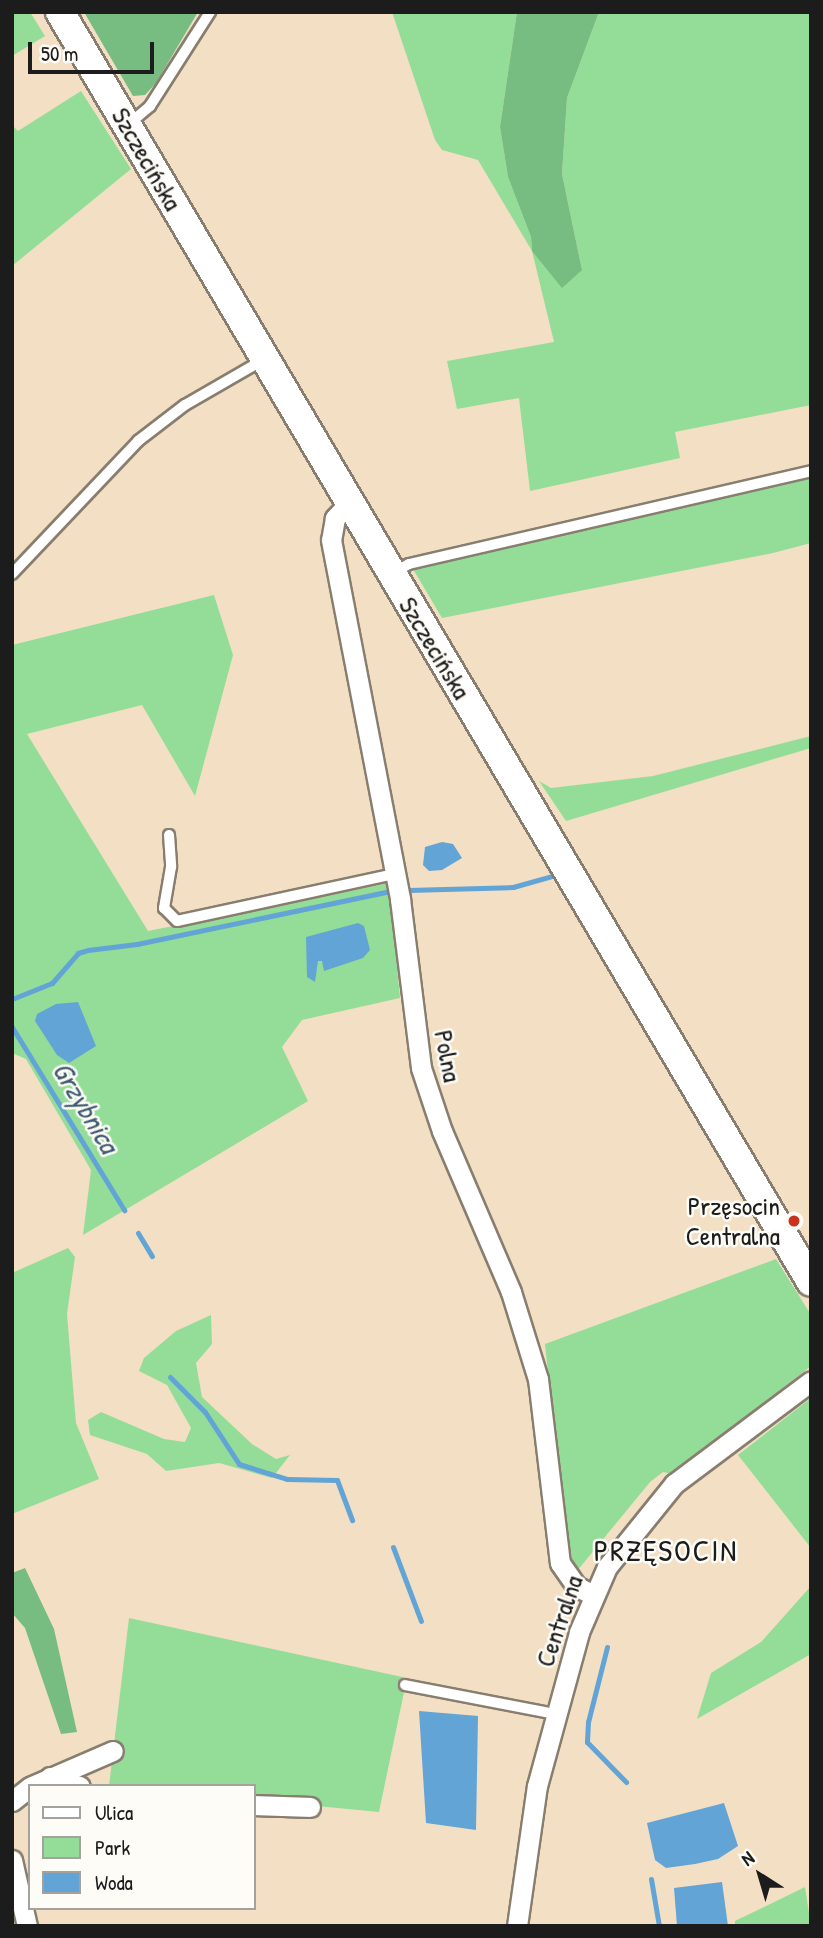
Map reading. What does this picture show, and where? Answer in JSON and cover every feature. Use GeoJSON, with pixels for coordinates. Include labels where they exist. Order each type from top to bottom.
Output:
{"type":"FeatureCollection","features":[{"type":"Feature","properties":{"kind":"street","name":"Szczecińska"},"geometry":{"type":"LineString","coordinates":[[60,12],[811,1282]]}},
{"type":"Feature","properties":{"kind":"street","name":"Polna"},"geometry":{"type":"LineString","coordinates":[[349,503],[335,518],[331,540],[395,874],[427,1091],[489,1236],[538,1379],[560,1563],[576,1586],[593,1595]]}},
{"type":"Feature","properties":{"kind":"street","name":"Centralna"},"geometry":{"type":"LineString","coordinates":[[517,1926],[537,1786],[593,1595],[618,1549],[654,1504],[695,1466],[811,1381]]}},
{"type":"Feature","properties":{"kind":"street"},"geometry":{"type":"LineString","coordinates":[[37,1783],[113,1751]]}},
{"type":"Feature","properties":{"kind":"street"},"geometry":{"type":"LineString","coordinates":[[12,1801],[28,1789]]}},
{"type":"Feature","properties":{"kind":"street"},"geometry":{"type":"LineString","coordinates":[[256,1805],[310,1807]]}},
{"type":"Feature","properties":{"kind":"street"},"geometry":{"type":"LineString","coordinates":[[12,1860],[27,1926]]}},
{"type":"Feature","properties":{"kind":"lane"},"geometry":{"type":"LineString","coordinates":[[126,125],[150,106],[210,12]]}},
{"type":"Feature","properties":{"kind":"lane"},"geometry":{"type":"LineString","coordinates":[[12,574],[138,440],[185,405],[264,359]]}},
{"type":"Feature","properties":{"kind":"lane"},"geometry":{"type":"LineString","coordinates":[[391,574],[410,564],[811,471]]}},
{"type":"Feature","properties":{"kind":"lane"},"geometry":{"type":"LineString","coordinates":[[169,835],[171,867],[164,908],[177,922],[395,874]]}},
{"type":"Feature","properties":{"kind":"lane"},"geometry":{"type":"LineString","coordinates":[[405,1685],[556,1714]]}},
{"type":"Feature","properties":{"kind":"green space"},"geometry":{"type":"Polygon","coordinates":[[[12,12],[30,12],[45,36],[12,56],[12,12]]]}},
{"type":"Feature","properties":{"kind":"green space"},"geometry":{"type":"Polygon","coordinates":[[[84,12],[198,12],[156,83],[145,95],[133,96],[84,12]]]}},
{"type":"Feature","properties":{"kind":"green space"},"geometry":{"type":"Polygon","coordinates":[[[392,12],[517,12],[500,127],[508,177],[531,237],[532,251],[478,160],[442,150],[435,140],[392,12]]]}},
{"type":"Feature","properties":{"kind":"green space"},"geometry":{"type":"Polygon","coordinates":[[[517,12],[599,12],[567,98],[562,174],[582,270],[562,288],[532,251],[531,237],[508,177],[500,127],[517,12]]]}},
{"type":"Feature","properties":{"kind":"green space"},"geometry":{"type":"Polygon","coordinates":[[[599,12],[811,12],[811,405],[675,432],[680,458],[530,491],[519,398],[457,409],[447,361],[554,342],[532,251],[582,270],[562,174],[567,98],[599,12]]]}},
{"type":"Feature","properties":{"kind":"green space"},"geometry":{"type":"Polygon","coordinates":[[[81,91],[131,169],[12,266],[12,125],[18,131],[81,91]]]}},
{"type":"Feature","properties":{"kind":"green space"},"geometry":{"type":"Polygon","coordinates":[[[811,476],[811,543],[773,553],[442,618],[413,569],[811,476]]]}},
{"type":"Feature","properties":{"kind":"green space"},"geometry":{"type":"Polygon","coordinates":[[[214,595],[233,655],[195,796],[142,705],[27,734],[148,931],[389,883],[400,998],[302,1020],[282,1047],[308,1101],[83,1235],[91,1170],[26,1059],[12,1053],[12,645],[214,595]]]}},
{"type":"Feature","properties":{"kind":"green space"},"geometry":{"type":"Polygon","coordinates":[[[811,736],[811,748],[566,821],[539,781],[551,788],[653,776],[811,736]]]}},
{"type":"Feature","properties":{"kind":"green space"},"geometry":{"type":"Polygon","coordinates":[[[68,1248],[75,1257],[67,1314],[76,1423],[99,1479],[12,1514],[12,1273],[68,1248]]]}},
{"type":"Feature","properties":{"kind":"green space"},"geometry":{"type":"Polygon","coordinates":[[[776,1259],[811,1315],[811,1366],[672,1474],[663,1472],[650,1482],[577,1571],[566,1542],[545,1344],[776,1259]]]}},
{"type":"Feature","properties":{"kind":"green space"},"geometry":{"type":"Polygon","coordinates":[[[211,1315],[212,1344],[196,1363],[202,1397],[252,1444],[276,1459],[290,1455],[272,1478],[219,1463],[166,1471],[147,1454],[90,1435],[88,1420],[101,1412],[164,1439],[185,1442],[191,1428],[167,1385],[139,1371],[144,1358],[176,1331],[211,1315]]]}},
{"type":"Feature","properties":{"kind":"green space"},"geometry":{"type":"Polygon","coordinates":[[[811,1398],[811,1548],[738,1455],[811,1398]]]}},
{"type":"Feature","properties":{"kind":"green space"},"geometry":{"type":"Polygon","coordinates":[[[25,1568],[54,1629],[77,1732],[61,1734],[25,1628],[12,1613],[12,1573],[25,1568]]]}},
{"type":"Feature","properties":{"kind":"green space"},"geometry":{"type":"Polygon","coordinates":[[[811,1586],[811,1654],[697,1719],[711,1673],[761,1642],[811,1586]]]}},
{"type":"Feature","properties":{"kind":"green space"},"geometry":{"type":"Polygon","coordinates":[[[129,1618],[407,1678],[379,1812],[256,1800],[256,1784],[109,1784],[129,1618]]]}},
{"type":"Feature","properties":{"kind":"green space"},"geometry":{"type":"Polygon","coordinates":[[[805,1887],[811,1926],[735,1926],[735,1921],[805,1887]]]}},
{"type":"Feature","properties":{"kind":"water"},"geometry":{"type":"Polygon","coordinates":[[[442,842],[453,844],[462,858],[442,870],[429,871],[423,865],[425,847],[442,842]]]}},
{"type":"Feature","properties":{"kind":"water"},"geometry":{"type":"Polygon","coordinates":[[[358,923],[364,926],[370,950],[363,958],[324,971],[322,961],[318,961],[315,982],[307,977],[306,937],[358,923]]]}},
{"type":"Feature","properties":{"kind":"water"},"geometry":{"type":"Polygon","coordinates":[[[78,1002],[96,1046],[69,1063],[57,1055],[35,1021],[37,1014],[56,1004],[78,1002]]]}},
{"type":"Feature","properties":{"kind":"water"},"geometry":{"type":"Polygon","coordinates":[[[419,1711],[478,1716],[476,1830],[426,1823],[419,1711]]]}},
{"type":"Feature","properties":{"kind":"water"},"geometry":{"type":"Polygon","coordinates":[[[724,1803],[738,1846],[718,1859],[695,1864],[666,1868],[655,1860],[647,1823],[724,1803]]]}},
{"type":"Feature","properties":{"kind":"water"},"geometry":{"type":"Polygon","coordinates":[[[722,1882],[728,1926],[677,1926],[674,1888],[722,1882]]]}},
{"type":"Feature","properties":{"kind":"waterway"},"geometry":{"type":"LineString","coordinates":[[408,890],[513,887],[552,876]]}},
{"type":"Feature","properties":{"kind":"waterway"},"geometry":{"type":"LineString","coordinates":[[12,999],[52,983],[78,953],[88,950],[137,944],[391,891]]}},
{"type":"Feature","properties":{"kind":"waterway","name":"Grzybnica"},"geometry":{"type":"LineString","coordinates":[[12,1027],[124,1210]]}},
{"type":"Feature","properties":{"kind":"waterway","name":"Grzybnica"},"geometry":{"type":"LineString","coordinates":[[138,1233],[152,1256]]}},
{"type":"Feature","properties":{"kind":"waterway","name":"Grzybnica"},"geometry":{"type":"LineString","coordinates":[[170,1377],[205,1412],[239,1464],[287,1479],[337,1480],[352,1520]]}},
{"type":"Feature","properties":{"kind":"waterway","name":"Grzybnica"},"geometry":{"type":"LineString","coordinates":[[393,1547],[421,1621]]}},
{"type":"Feature","properties":{"kind":"waterway","name":"Grzybnica"},"geometry":{"type":"LineString","coordinates":[[607,1647],[588,1722],[587,1742],[626,1782]]}},
{"type":"Feature","properties":{"kind":"waterway","name":"Grzybnica"},"geometry":{"type":"LineString","coordinates":[[651,1879],[659,1926]]}},
{"type":"Feature","properties":{"kind":"place","name":"Przęsocin Centralna"},"geometry":{"type":"Point","coordinates":[794,1221]}},
{"type":"Feature","properties":{"kind":"district","name":"PRZĘSOCIN"},"geometry":{"type":"Point","coordinates":[666,1550]}}]}
